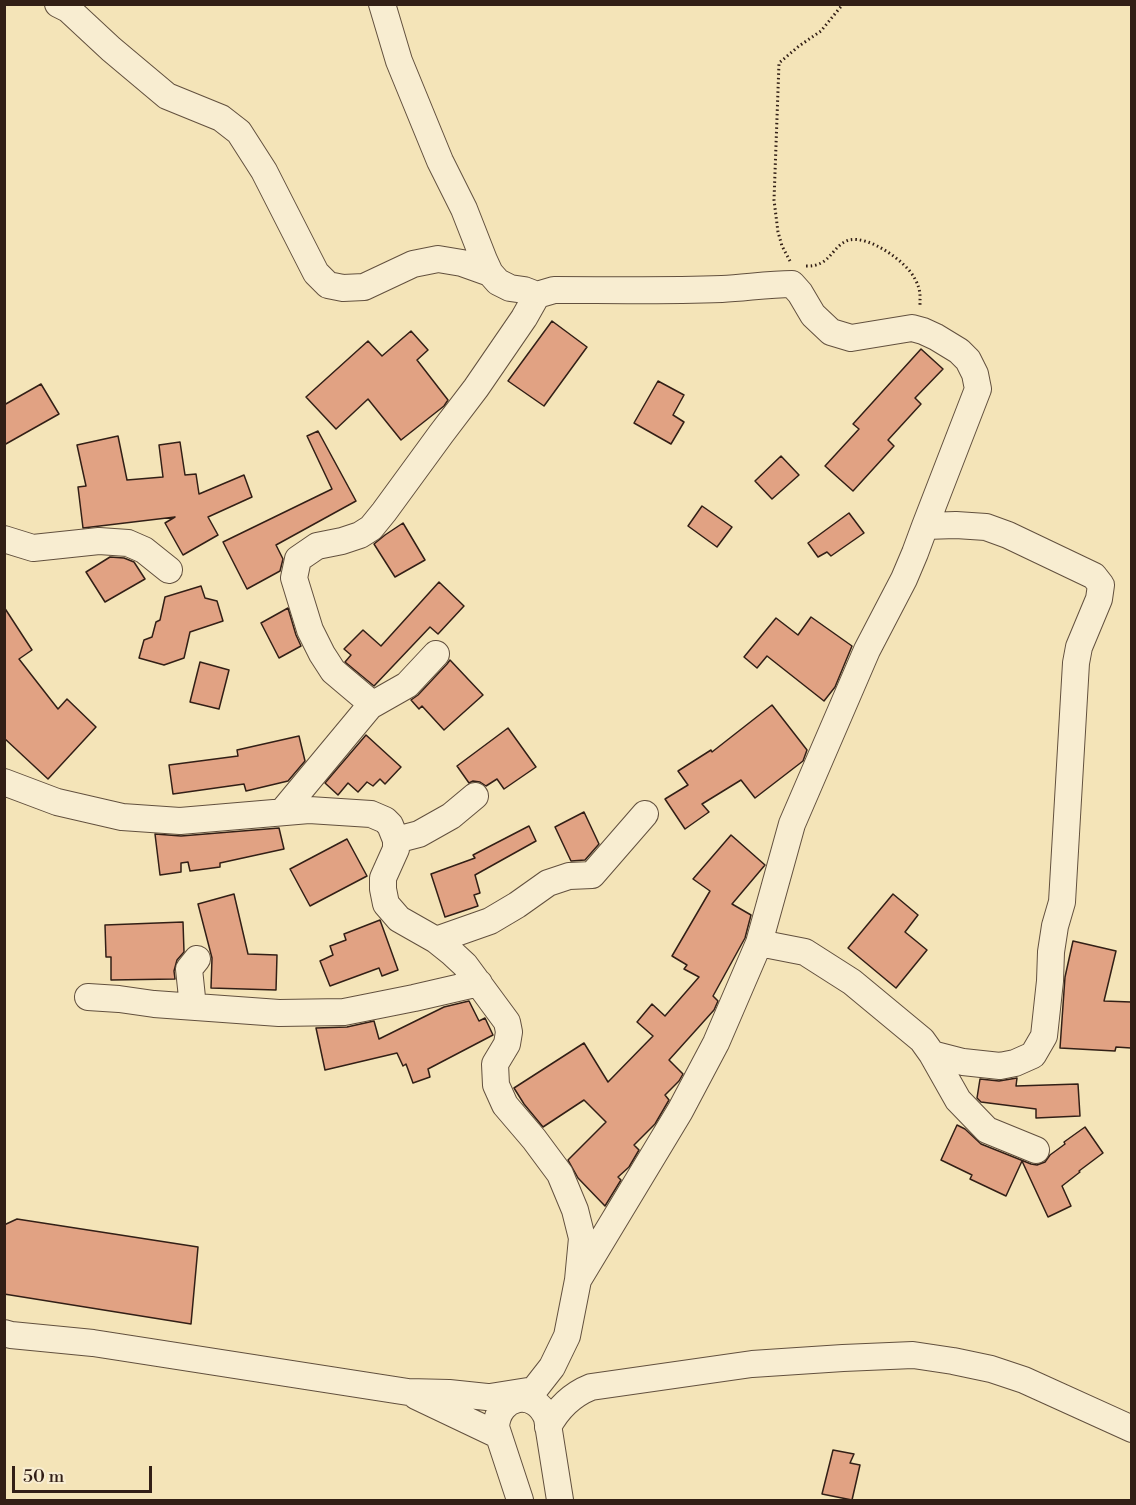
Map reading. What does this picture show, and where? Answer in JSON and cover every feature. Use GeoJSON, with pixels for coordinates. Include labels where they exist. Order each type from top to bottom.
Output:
{"type":"FeatureCollection","features":[{"type":"Feature","properties":{"kind":"street"},"geometry":{"type":"LineString","coordinates":[[58,4],[68,9],[167,96],[221,118],[239,132],[264,171],[316,273],[328,285],[343,288],[364,287],[413,264],[438,259],[462,263],[490,273]]}},
{"type":"Feature","properties":{"kind":"street"},"geometry":{"type":"LineString","coordinates":[[382,4],[399,61],[440,161],[464,209],[490,273],[498,282],[537,295],[554,290],[705,290],[772,284],[795,268],[800,293],[813,315],[831,332],[851,338],[912,328],[923,331],[958,351],[968,360],[975,374],[978,389],[904,579],[867,650],[792,824],[759,943],[716,1043],[680,1111],[578,1280]]}},
{"type":"Feature","properties":{"kind":"street"},"geometry":{"type":"LineString","coordinates":[[370,705],[333,671],[310,630],[294,578],[298,559],[317,546],[342,541],[360,534],[370,528],[384,513],[476,388],[537,295]]}},
{"type":"Feature","properties":{"kind":"street"},"geometry":{"type":"LineString","coordinates":[[925,526],[986,527],[1008,535],[1094,576],[1101,585],[1100,599],[1079,646],[1076,663],[1062,902],[1051,952],[1044,1036],[1033,1055],[1015,1063],[1000,1066],[963,1062],[932,1054]]}},
{"type":"Feature","properties":{"kind":"street"},"geometry":{"type":"LineString","coordinates":[[4,539],[33,548],[99,541],[128,543],[144,550],[169,570]]}},
{"type":"Feature","properties":{"kind":"street"},"geometry":{"type":"LineString","coordinates":[[282,812],[370,705],[407,685],[436,654]]}},
{"type":"Feature","properties":{"kind":"street"},"geometry":{"type":"LineString","coordinates":[[4,782],[57,802],[122,817],[180,821],[309,810],[371,814],[385,820],[390,825],[396,840],[396,849],[383,878],[386,904],[399,919],[436,940],[465,965],[507,1022],[509,1032],[507,1044],[495,1064],[496,1085],[505,1105],[560,1174],[575,1210],[582,1238],[578,1280],[567,1336],[552,1367],[512,1396],[500,1410],[496,1419],[499,1440],[520,1499]]}},
{"type":"Feature","properties":{"kind":"street"},"geometry":{"type":"LineString","coordinates":[[396,840],[419,834],[451,816],[475,796]]}},
{"type":"Feature","properties":{"kind":"street"},"geometry":{"type":"LineString","coordinates":[[436,940],[490,921],[548,883],[569,876],[592,875],[645,814]]}},
{"type":"Feature","properties":{"kind":"street"},"geometry":{"type":"LineString","coordinates":[[759,943],[805,952],[852,982],[922,1040],[958,1101],[987,1130],[1036,1150]]}},
{"type":"Feature","properties":{"kind":"street"},"geometry":{"type":"LineString","coordinates":[[193,1007],[189,969],[197,959]]}},
{"type":"Feature","properties":{"kind":"street"},"geometry":{"type":"LineString","coordinates":[[88,997],[119,999],[153,1005],[279,1013],[344,1012],[478,983]]}},
{"type":"Feature","properties":{"kind":"street"},"geometry":{"type":"LineString","coordinates":[[4,1333],[93,1343],[408,1392],[512,1396],[531,1400],[538,1404],[547,1418],[562,1497]]}},
{"type":"Feature","properties":{"kind":"street"},"geometry":{"type":"LineString","coordinates":[[567,1336],[570,1370],[580,1389]]}},
{"type":"Feature","properties":{"kind":"street"},"geometry":{"type":"LineString","coordinates":[[512,1396],[552,1385],[569,1383],[580,1389],[752,1365],[913,1355],[991,1368],[1024,1380],[1131,1429]]}},
{"type":"Feature","properties":{"kind":"street"},"geometry":{"type":"LineString","coordinates":[[548,1427],[555,1414],[580,1389]]}},
{"type":"Feature","properties":{"kind":"street"},"geometry":{"type":"LineString","coordinates":[[408,1392],[499,1440]]}},
{"type":"Feature","properties":{"kind":"path"},"geometry":{"type":"LineString","coordinates":[[843,4],[821,32],[799,46],[779,63],[774,200],[780,239],[795,268],[821,264],[849,240],[868,242],[890,254],[904,264],[915,277],[921,292],[920,310],[912,328]]}},
{"type":"Feature","properties":{"kind":"building"},"geometry":{"type":"Polygon","coordinates":[[[552,321],[587,347],[544,406],[508,381],[552,321]]]}},
{"type":"Feature","properties":{"kind":"building"},"geometry":{"type":"Polygon","coordinates":[[[411,331],[428,350],[417,360],[448,400],[444,406],[401,440],[368,399],[336,429],[306,397],[368,341],[382,356],[411,331]]]}},
{"type":"Feature","properties":{"kind":"building"},"geometry":{"type":"Polygon","coordinates":[[[921,349],[943,369],[915,398],[921,404],[888,440],[894,446],[853,491],[825,466],[859,429],[853,424],[921,349]]]}},
{"type":"Feature","properties":{"kind":"building"},"geometry":{"type":"Polygon","coordinates":[[[658,381],[684,395],[673,415],[684,422],[671,444],[634,423],[658,381]]]}},
{"type":"Feature","properties":{"kind":"building"},"geometry":{"type":"Polygon","coordinates":[[[41,384],[59,414],[4,445],[4,405],[41,384]]]}},
{"type":"Feature","properties":{"kind":"building"},"geometry":{"type":"Polygon","coordinates":[[[318,431],[356,501],[276,545],[283,559],[280,571],[247,589],[223,542],[332,489],[307,436],[318,431]]]}},
{"type":"Feature","properties":{"kind":"building"},"geometry":{"type":"Polygon","coordinates":[[[118,436],[127,480],[163,477],[159,445],[180,442],[185,475],[196,474],[199,494],[244,475],[252,497],[208,517],[218,535],[183,555],[165,523],[175,517],[83,528],[78,487],[86,486],[77,445],[118,436]]]}},
{"type":"Feature","properties":{"kind":"building"},"geometry":{"type":"Polygon","coordinates":[[[781,456],[799,475],[772,499],[755,481],[781,456]]]}},
{"type":"Feature","properties":{"kind":"building"},"geometry":{"type":"Polygon","coordinates":[[[702,506],[732,527],[717,547],[688,526],[702,506]]]}},
{"type":"Feature","properties":{"kind":"building"},"geometry":{"type":"Polygon","coordinates":[[[849,513],[864,533],[831,556],[827,552],[818,557],[808,543],[849,513]]]}},
{"type":"Feature","properties":{"kind":"building"},"geometry":{"type":"Polygon","coordinates":[[[403,523],[425,560],[395,577],[374,544],[403,523]]]}},
{"type":"Feature","properties":{"kind":"building"},"geometry":{"type":"Polygon","coordinates":[[[110,557],[124,558],[134,562],[145,579],[105,602],[86,572],[110,557]]]}},
{"type":"Feature","properties":{"kind":"building"},"geometry":{"type":"Polygon","coordinates":[[[439,582],[464,606],[438,634],[430,627],[374,686],[345,662],[351,655],[344,649],[363,630],[381,646],[439,582]]]}},
{"type":"Feature","properties":{"kind":"building"},"geometry":{"type":"Polygon","coordinates":[[[201,586],[205,598],[217,601],[223,621],[190,632],[184,658],[164,665],[139,658],[144,640],[152,637],[156,622],[160,620],[165,597],[201,586]]]}},
{"type":"Feature","properties":{"kind":"building"},"geometry":{"type":"Polygon","coordinates":[[[4,607],[32,650],[19,659],[58,709],[67,699],[96,727],[48,779],[4,738],[4,607]]]}},
{"type":"Feature","properties":{"kind":"building"},"geometry":{"type":"Polygon","coordinates":[[[288,608],[301,646],[279,658],[261,623],[288,608]]]}},
{"type":"Feature","properties":{"kind":"building"},"geometry":{"type":"Polygon","coordinates":[[[811,617],[852,646],[835,687],[824,701],[767,656],[757,668],[744,657],[776,618],[798,635],[811,617]]]}},
{"type":"Feature","properties":{"kind":"building"},"geometry":{"type":"Polygon","coordinates":[[[450,660],[483,695],[444,730],[422,706],[419,709],[411,700],[450,660]]]}},
{"type":"Feature","properties":{"kind":"building"},"geometry":{"type":"Polygon","coordinates":[[[200,662],[229,670],[219,709],[190,702],[200,662]]]}},
{"type":"Feature","properties":{"kind":"building"},"geometry":{"type":"Polygon","coordinates":[[[772,705],[807,750],[803,761],[755,798],[741,780],[702,804],[709,812],[685,829],[665,799],[688,785],[678,771],[711,750],[712,752],[772,705]]]}},
{"type":"Feature","properties":{"kind":"building"},"geometry":{"type":"Polygon","coordinates":[[[508,728],[536,767],[504,789],[497,779],[486,786],[480,782],[469,783],[457,766],[508,728]]]}},
{"type":"Feature","properties":{"kind":"building"},"geometry":{"type":"Polygon","coordinates":[[[366,735],[401,767],[385,784],[380,779],[373,786],[367,782],[358,792],[348,783],[338,795],[325,783],[366,735]]]}},
{"type":"Feature","properties":{"kind":"building"},"geometry":{"type":"Polygon","coordinates":[[[299,736],[305,761],[288,781],[246,791],[244,784],[173,794],[169,765],[238,756],[237,750],[299,736]]]}},
{"type":"Feature","properties":{"kind":"building"},"geometry":{"type":"Polygon","coordinates":[[[584,812],[599,844],[585,860],[571,861],[555,827],[584,812]]]}},
{"type":"Feature","properties":{"kind":"building"},"geometry":{"type":"Polygon","coordinates":[[[529,826],[536,841],[475,875],[480,893],[474,895],[478,906],[445,917],[431,874],[475,858],[473,855],[529,826]]]}},
{"type":"Feature","properties":{"kind":"building"},"geometry":{"type":"Polygon","coordinates":[[[279,828],[284,849],[220,863],[220,867],[190,871],[188,862],[181,863],[181,872],[160,875],[155,834],[181,836],[279,828]]]}},
{"type":"Feature","properties":{"kind":"building"},"geometry":{"type":"Polygon","coordinates":[[[731,835],[765,865],[732,904],[751,915],[745,938],[713,996],[718,1001],[714,1010],[669,1060],[683,1074],[665,1095],[669,1100],[655,1124],[634,1145],[639,1150],[629,1167],[618,1177],[621,1180],[605,1206],[578,1178],[568,1160],[606,1122],[584,1100],[543,1127],[514,1088],[584,1043],[608,1082],[653,1036],[637,1022],[652,1004],[665,1016],[699,977],[684,969],[687,965],[672,956],[710,891],[693,879],[731,835]]]}},
{"type":"Feature","properties":{"kind":"building"},"geometry":{"type":"Polygon","coordinates":[[[347,839],[367,876],[310,906],[290,869],[347,839]]]}},
{"type":"Feature","properties":{"kind":"building"},"geometry":{"type":"Polygon","coordinates":[[[234,894],[248,954],[277,955],[276,990],[211,988],[212,958],[198,904],[234,894]]]}},
{"type":"Feature","properties":{"kind":"building"},"geometry":{"type":"Polygon","coordinates":[[[893,894],[918,915],[905,932],[927,950],[896,988],[848,948],[893,894]]]}},
{"type":"Feature","properties":{"kind":"building"},"geometry":{"type":"Polygon","coordinates":[[[380,920],[398,970],[382,976],[379,968],[330,986],[320,961],[333,955],[330,946],[346,940],[344,934],[380,920]]]}},
{"type":"Feature","properties":{"kind":"building"},"geometry":{"type":"Polygon","coordinates":[[[183,922],[184,952],[177,960],[174,971],[175,979],[111,980],[111,957],[106,957],[105,925],[183,922]]]}},
{"type":"Feature","properties":{"kind":"building"},"geometry":{"type":"Polygon","coordinates":[[[1073,941],[1116,951],[1104,1001],[1131,1002],[1131,1048],[1116,1047],[1115,1051],[1060,1048],[1065,977],[1073,941]]]}},
{"type":"Feature","properties":{"kind":"building"},"geometry":{"type":"Polygon","coordinates":[[[469,1001],[479,1021],[485,1018],[493,1035],[428,1069],[430,1077],[413,1083],[406,1064],[403,1066],[397,1053],[325,1070],[316,1028],[347,1027],[374,1021],[379,1039],[444,1007],[469,1001]]]}},
{"type":"Feature","properties":{"kind":"building"},"geometry":{"type":"Polygon","coordinates":[[[1017,1078],[1016,1086],[1078,1084],[1080,1116],[1036,1118],[1036,1109],[981,1102],[977,1098],[980,1079],[999,1081],[1017,1078]]]}},
{"type":"Feature","properties":{"kind":"building"},"geometry":{"type":"Polygon","coordinates":[[[957,1125],[965,1129],[981,1144],[1031,1164],[1037,1165],[1045,1162],[1050,1155],[1065,1144],[1064,1142],[1085,1127],[1103,1153],[1062,1186],[1071,1206],[1048,1217],[1022,1161],[1006,1196],[970,1179],[972,1175],[941,1160],[957,1125]]]}},
{"type":"Feature","properties":{"kind":"building"},"geometry":{"type":"Polygon","coordinates":[[[17,1219],[198,1247],[191,1324],[4,1294],[4,1225],[17,1219]]]}},
{"type":"Feature","properties":{"kind":"building"},"geometry":{"type":"Polygon","coordinates":[[[833,1450],[854,1454],[850,1463],[860,1465],[852,1500],[822,1494],[833,1450]]]}}]}
